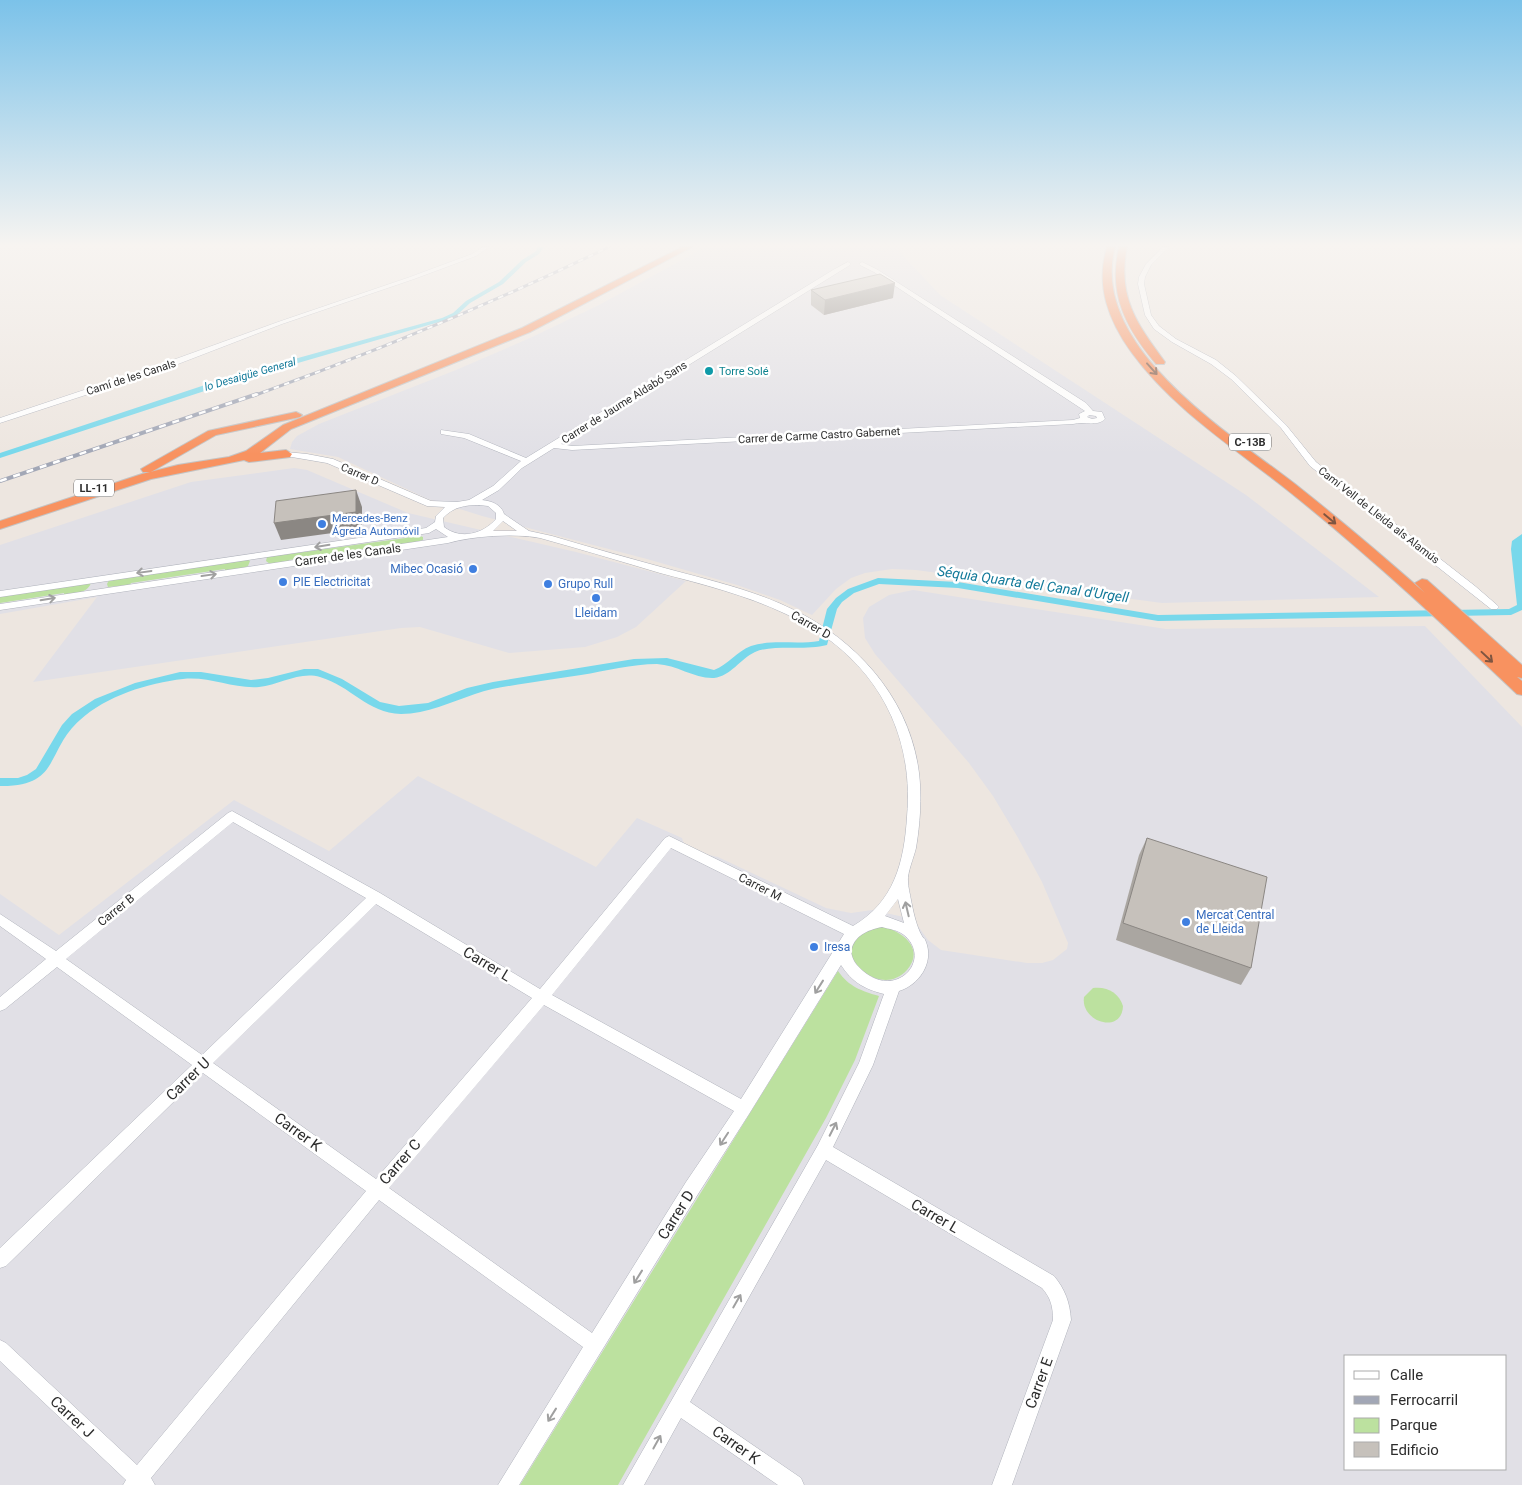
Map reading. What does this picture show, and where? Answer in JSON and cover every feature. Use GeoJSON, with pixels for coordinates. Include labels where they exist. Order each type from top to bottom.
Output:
{"type":"FeatureCollection","features":[{"type":"Feature","properties":{"kind":"highway","name":"LL-11"},"geometry":{"type":"LineString","coordinates":[[0,518],[140,472],[212,433],[303,413],[487,341],[542,316]]}},
{"type":"Feature","properties":{"kind":"highway","name":"LL-11"},"geometry":{"type":"LineString","coordinates":[[0,524],[146,477],[198,464],[235,459],[261,448],[282,430],[306,418],[520,333],[552,316]]}},
{"type":"Feature","properties":{"kind":"highway","name":"C-13B"},"geometry":{"type":"LineString","coordinates":[[1117,316],[1128,338],[1149,366],[1189,406],[1339,526],[1425,600],[1522,690]]}},
{"type":"Feature","properties":{"kind":"highway","name":"C-13B"},"geometry":{"type":"LineString","coordinates":[[1130,316],[1141,337],[1168,371],[1224,422],[1347,520],[1441,599],[1522,673]]}},
{"type":"Feature","properties":{"kind":"highway"},"geometry":{"type":"LineString","coordinates":[[249,425],[262,426],[269,429],[270,440],[276,450],[286,454]]}},
{"type":"Feature","properties":{"kind":"highway"},"geometry":{"type":"LineString","coordinates":[[184,449],[183,457],[198,464]]}},
{"type":"Feature","properties":{"kind":"highway"},"geometry":{"type":"LineString","coordinates":[[235,459],[286,454]]}},
{"type":"Feature","properties":{"kind":"street","name":"Camí de les Canals"},"geometry":{"type":"LineString","coordinates":[[0,421],[162,367],[299,316]]}},
{"type":"Feature","properties":{"kind":"street","name":"Carrer de Jaume Aldabó Sans"},"geometry":{"type":"LineString","coordinates":[[472,502],[496,488],[513,470],[760,316]]}},
{"type":"Feature","properties":{"kind":"street","name":"Carrer de Jaume Aldabó Sans"},"geometry":{"type":"LineString","coordinates":[[946,316],[1083,405],[1087,416]]}},
{"type":"Feature","properties":{"kind":"street","name":"Camí Vell de Lleida als Alamús"},"geometry":{"type":"LineString","coordinates":[[1150,316],[1165,334],[1221,367],[1305,450],[1313,464],[1494,607]]}},
{"type":"Feature","properties":{"kind":"street","name":"Carrer de Carme Castro Gabernet"},"geometry":{"type":"LineString","coordinates":[[552,445],[572,448],[1073,422],[1087,416]]}},
{"type":"Feature","properties":{"kind":"street"},"geometry":{"type":"LineString","coordinates":[[444,432],[466,436],[527,461]]}},
{"type":"Feature","properties":{"kind":"street","name":"Carrer D"},"geometry":{"type":"LineString","coordinates":[[286,454],[330,461],[430,504],[457,505]]}},
{"type":"Feature","properties":{"kind":"street"},"geometry":{"type":"LineString","coordinates":[[481,534],[495,526],[500,519],[496,488]]}},
{"type":"Feature","properties":{"kind":"street"},"geometry":{"type":"LineString","coordinates":[[457,505],[472,502],[485,503],[498,511]]}},
{"type":"Feature","properties":{"kind":"street","name":"Carrer D"},"geometry":{"type":"LineString","coordinates":[[430,504],[446,533],[457,536],[527,534],[707,583],[765,602],[790,612],[833,637],[877,680],[902,723],[916,784],[913,830],[902,882],[889,904],[870,922]]}},
{"type":"Feature","properties":{"kind":"street","name":"Carrer de les Canals"},"geometry":{"type":"LineString","coordinates":[[0,594],[429,530],[457,505]]}},
{"type":"Feature","properties":{"kind":"street","name":"Carrer D"},"geometry":{"type":"LineString","coordinates":[[498,511],[527,534]]}},
{"type":"Feature","properties":{"kind":"street"},"geometry":{"type":"LineString","coordinates":[[429,530],[430,535],[438,542]]}},
{"type":"Feature","properties":{"kind":"street","name":"Carrer de les Canals"},"geometry":{"type":"LineString","coordinates":[[0,607],[96,591],[438,542],[457,536]]}},
{"type":"Feature","properties":{"kind":"street"},"geometry":{"type":"LineString","coordinates":[[258,555],[258,568]]}},
{"type":"Feature","properties":{"kind":"street"},"geometry":{"type":"LineString","coordinates":[[96,591],[100,578]]}},
{"type":"Feature","properties":{"kind":"street","name":"Carrer L"},"geometry":{"type":"LineString","coordinates":[[232,816],[375,897],[542,997],[744,1109]]}},
{"type":"Feature","properties":{"kind":"street","name":"Carrer B"},"geometry":{"type":"LineString","coordinates":[[0,1005],[232,816]]}},
{"type":"Feature","properties":{"kind":"street","name":"Carrer M"},"geometry":{"type":"LineString","coordinates":[[669,841],[849,939]]}},
{"type":"Feature","properties":{"kind":"street","name":"Carrer C"},"geometry":{"type":"LineString","coordinates":[[139,1483],[378,1189],[542,997],[669,841]]}},
{"type":"Feature","properties":{"kind":"street","name":"Carrer D"},"geometry":{"type":"LineString","coordinates":[[902,882],[906,909],[914,936]]}},
{"type":"Feature","properties":{"kind":"street","name":"Carrer U"},"geometry":{"type":"LineString","coordinates":[[0,1260],[375,897]]}},
{"type":"Feature","properties":{"kind":"street","name":"Carrer K"},"geometry":{"type":"LineString","coordinates":[[0,919],[596,1345]]}},
{"type":"Feature","properties":{"kind":"street"},"geometry":{"type":"LineString","coordinates":[[870,922],[894,923],[906,928],[914,936],[922,951],[921,966],[916,975],[909,981],[893,987],[880,987],[867,983],[849,967],[845,956],[849,939],[870,922]]}},
{"type":"Feature","properties":{"kind":"street","name":"Carrer D"},"geometry":{"type":"LineString","coordinates":[[508,1485],[849,939]]}},
{"type":"Feature","properties":{"kind":"street"},"geometry":{"type":"LineString","coordinates":[[633,1485],[823,1150],[866,1065],[893,987]]}},
{"type":"Feature","properties":{"kind":"street","name":"Carrer L"},"geometry":{"type":"LineString","coordinates":[[823,1150],[1048,1282]]}},
{"type":"Feature","properties":{"kind":"street","name":"Carrer E"},"geometry":{"type":"LineString","coordinates":[[1002,1485],[1062,1320],[1062,1308],[1057,1292],[1048,1282]]}},
{"type":"Feature","properties":{"kind":"street","name":"Carrer J"},"geometry":{"type":"LineString","coordinates":[[0,1349],[139,1483]]}},
{"type":"Feature","properties":{"kind":"street","name":"Carrer K"},"geometry":{"type":"LineString","coordinates":[[678,1405],[794,1485]]}},
{"type":"Feature","properties":{"kind":"shaded area"},"geometry":{"type":"Polygon","coordinates":[[[575,316],[973,316],[1246,495],[1379,597],[1162,603],[916,570],[892,569],[865,573],[851,578],[836,589],[812,615],[780,600],[737,585],[647,559],[482,516],[428,499],[338,457],[290,449],[292,442],[297,436],[319,424],[456,370],[575,316]]]}},
{"type":"Feature","properties":{"kind":"shaded area"},"geometry":{"type":"Polygon","coordinates":[[[294,468],[307,470],[408,513],[576,552],[686,581],[636,627],[617,637],[585,647],[509,653],[420,627],[401,628],[33,682],[97,597],[0,614],[0,545],[191,482],[294,468]]]}},
{"type":"Feature","properties":{"kind":"shaded area"},"geometry":{"type":"Polygon","coordinates":[[[913,590],[1166,629],[1425,626],[1522,727],[1522,1485],[0,1485],[0,894],[59,935],[234,800],[329,851],[418,776],[596,867],[637,818],[682,838],[686,850],[718,857],[826,908],[851,913],[872,910],[913,919],[928,940],[941,950],[1027,963],[1042,963],[1053,960],[1067,949],[1068,943],[1042,882],[993,796],[969,763],[875,654],[865,638],[863,618],[869,607],[889,595],[913,590]]]}},
{"type":"Feature","properties":{"kind":"green space"},"geometry":{"type":"Polygon","coordinates":[[[423,537],[423,540],[416,542],[289,560],[289,562],[270,564],[266,561],[267,557],[423,537]]]}},
{"type":"Feature","properties":{"kind":"green space"},"geometry":{"type":"Polygon","coordinates":[[[247,559],[250,561],[248,566],[240,570],[225,572],[225,569],[131,583],[130,585],[108,587],[107,584],[109,580],[247,559]]]}},
{"type":"Feature","properties":{"kind":"green space"},"geometry":{"type":"Polygon","coordinates":[[[91,583],[89,587],[80,592],[0,603],[0,596],[91,583]]]}},
{"type":"Feature","properties":{"kind":"green space"},"geometry":{"type":"Polygon","coordinates":[[[882,926],[903,936],[909,942],[914,955],[907,970],[895,978],[883,980],[871,976],[861,969],[853,959],[851,949],[853,939],[863,931],[882,926]]]}},
{"type":"Feature","properties":{"kind":"green space"},"geometry":{"type":"Polygon","coordinates":[[[838,971],[851,985],[879,996],[855,1060],[826,1118],[618,1485],[520,1485],[838,971]]]}},
{"type":"Feature","properties":{"kind":"green space"},"geometry":{"type":"Polygon","coordinates":[[[1093,988],[1108,989],[1119,997],[1123,1006],[1121,1015],[1116,1020],[1102,1022],[1088,1013],[1084,1006],[1084,997],[1093,988]]]}},
{"type":"Feature","properties":{"kind":"building"},"geometry":{"type":"Polygon","coordinates":[[[356,490],[356,512],[274,523],[276,501],[356,490]]]}},
{"type":"Feature","properties":{"kind":"building","name":"Mercat Central de Lleida"},"geometry":{"type":"Polygon","coordinates":[[[1147,838],[1267,877],[1251,968],[1123,923],[1147,838]]]}},
{"type":"Feature","properties":{"kind":"waterway","name":"lo Desaigüe General"},"geometry":{"type":"LineString","coordinates":[[0,456],[226,381],[450,316]]}},
{"type":"Feature","properties":{"kind":"waterway","name":"Séquia Quarta del Canal d'Urgell"},"geometry":{"type":"LineString","coordinates":[[0,782],[18,782],[31,779],[40,772],[66,728],[87,709],[139,685],[180,676],[201,675],[241,682],[261,683],[297,674],[318,673],[338,681],[376,705],[399,710],[410,710],[431,706],[481,688],[617,665],[653,661],[667,662],[715,674],[726,669],[746,653],[757,648],[807,646],[823,643],[832,609],[839,600],[851,591],[878,581],[958,585],[1158,618],[1511,612],[1522,606],[1516,549],[1517,541],[1522,537]]}},
{"type":"Feature","properties":{"kind":"railway"},"geometry":{"type":"LineString","coordinates":[[253,396],[344,362],[456,316]]}},
{"type":"Feature","properties":{"kind":"railway"},"geometry":{"type":"LineString","coordinates":[[0,481],[257,394]]}},
{"type":"Feature","properties":{"kind":"place","name":"Torre Solé"},"geometry":{"type":"Point","coordinates":[709,371]}},
{"type":"Feature","properties":{"kind":"place","name":"Mercedes-Benz Ágreda Automóvil"},"geometry":{"type":"Point","coordinates":[322,524]}},
{"type":"Feature","properties":{"kind":"place","name":"Mibec Ocasió"},"geometry":{"type":"Point","coordinates":[473,569]}},
{"type":"Feature","properties":{"kind":"place","name":"PIE Electricitat"},"geometry":{"type":"Point","coordinates":[283,582]}},
{"type":"Feature","properties":{"kind":"place","name":"Grupo Rull"},"geometry":{"type":"Point","coordinates":[548,584]}},
{"type":"Feature","properties":{"kind":"place","name":"Lleidam"},"geometry":{"type":"Point","coordinates":[596,598]}},
{"type":"Feature","properties":{"kind":"place","name":"Mercat Central de Lleida"},"geometry":{"type":"Point","coordinates":[1186,922]}},
{"type":"Feature","properties":{"kind":"place","name":"Iresa"},"geometry":{"type":"Point","coordinates":[814,947]}}]}
